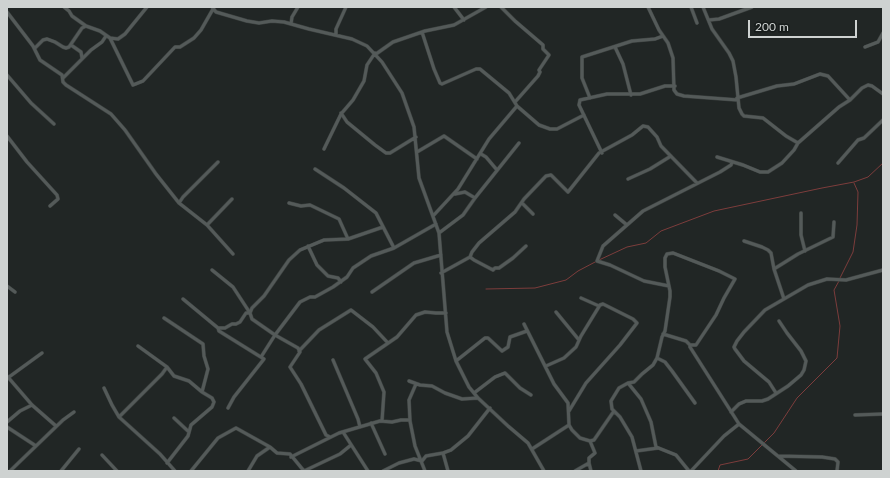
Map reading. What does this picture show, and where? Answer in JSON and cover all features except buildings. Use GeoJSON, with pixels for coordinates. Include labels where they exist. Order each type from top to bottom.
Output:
{"type":"FeatureCollection","features":[{"type":"Feature","properties":{"kind":"street"},"geometry":{"type":"LineString","coordinates":[[64,7],[69,10],[72,16],[86,26],[100,31],[108,37],[116,39],[122,37],[148,7]]}},
{"type":"Feature","properties":{"kind":"street"},"geometry":{"type":"LineString","coordinates":[[291,24],[292,17],[298,7]]}},
{"type":"Feature","properties":{"kind":"street"},"geometry":{"type":"LineString","coordinates":[[336,35],[336,29],[346,7]]}},
{"type":"Feature","properties":{"kind":"street"},"geometry":{"type":"LineString","coordinates":[[454,7],[464,20]]}},
{"type":"Feature","properties":{"kind":"street"},"geometry":{"type":"LineString","coordinates":[[324,149],[341,113],[353,100],[364,81],[367,66],[375,54],[393,42],[422,32],[448,27],[464,20],[486,7]]}},
{"type":"Feature","properties":{"kind":"street"},"geometry":{"type":"LineString","coordinates":[[501,7],[543,45],[543,49],[548,54],[546,60],[538,70],[540,72],[538,76],[515,102]]}},
{"type":"Feature","properties":{"kind":"street"},"geometry":{"type":"LineString","coordinates":[[648,7],[668,43],[673,58],[675,92],[679,95],[737,99],[777,86],[790,85],[820,74],[828,76],[850,100]]}},
{"type":"Feature","properties":{"kind":"street"},"geometry":{"type":"LineString","coordinates":[[691,7],[697,23]]}},
{"type":"Feature","properties":{"kind":"street"},"geometry":{"type":"LineString","coordinates":[[702,7],[712,29],[731,57],[736,76],[737,99],[742,114],[744,116],[763,118],[786,136],[798,143]]}},
{"type":"Feature","properties":{"kind":"street"},"geometry":{"type":"LineString","coordinates":[[709,20],[719,19],[752,7]]}},
{"type":"Feature","properties":{"kind":"street"},"geometry":{"type":"LineString","coordinates":[[108,37],[133,85],[143,81],[175,47],[180,47],[194,38],[212,8],[216,12],[247,21],[259,23],[272,21],[291,24],[352,39],[367,46],[375,54],[402,93],[414,127],[419,178],[439,233],[443,298],[446,313],[447,332],[456,361],[465,381],[474,393],[528,443],[544,471]]}},
{"type":"Feature","properties":{"kind":"street"},"geometry":{"type":"LineString","coordinates":[[7,12],[35,48],[40,60],[62,75],[63,82],[66,85],[106,110],[114,117],[179,203],[207,225],[233,254]]}},
{"type":"Feature","properties":{"kind":"street"},"geometry":{"type":"LineString","coordinates":[[35,48],[43,40],[47,39],[66,48],[71,45],[82,28],[86,26]]}},
{"type":"Feature","properties":{"kind":"street"},"geometry":{"type":"LineString","coordinates":[[422,32],[440,83],[442,84],[476,69],[480,69],[509,93],[517,106],[539,125],[557,129],[584,115]]}},
{"type":"Feature","properties":{"kind":"street"},"geometry":{"type":"LineString","coordinates":[[865,47],[878,42],[883,33]]}},
{"type":"Feature","properties":{"kind":"street"},"geometry":{"type":"LineString","coordinates":[[590,98],[582,78],[582,57],[632,41],[656,39],[663,36]]}},
{"type":"Feature","properties":{"kind":"street"},"geometry":{"type":"LineString","coordinates":[[63,78],[93,48],[108,37]]}},
{"type":"Feature","properties":{"kind":"street"},"geometry":{"type":"LineString","coordinates":[[71,45],[81,52],[81,60]]}},
{"type":"Feature","properties":{"kind":"street"},"geometry":{"type":"LineString","coordinates":[[615,47],[623,64],[631,95]]}},
{"type":"Feature","properties":{"kind":"street"},"geometry":{"type":"LineString","coordinates":[[7,75],[31,103],[54,124]]}},
{"type":"Feature","properties":{"kind":"street"},"geometry":{"type":"LineString","coordinates":[[717,157],[760,172],[768,172],[782,163],[794,150],[798,143],[839,107],[850,100],[862,88],[868,85],[872,86],[883,94]]}},
{"type":"Feature","properties":{"kind":"street"},"geometry":{"type":"LineString","coordinates":[[602,152],[579,104],[583,98],[607,94],[640,94],[665,86],[675,86]]}},
{"type":"Feature","properties":{"kind":"street"},"geometry":{"type":"LineString","coordinates":[[433,216],[455,194],[489,139],[517,106]]}},
{"type":"Feature","properties":{"kind":"street"},"geometry":{"type":"LineString","coordinates":[[341,113],[347,122],[386,153],[390,153],[416,137]]}},
{"type":"Feature","properties":{"kind":"street"},"geometry":{"type":"LineString","coordinates":[[838,163],[858,140],[864,138],[883,120]]}},
{"type":"Feature","properties":{"kind":"street"},"geometry":{"type":"LineString","coordinates":[[442,273],[470,257],[481,241],[513,214],[548,175],[551,175],[568,192],[599,153],[646,126],[670,156],[697,183]]}},
{"type":"Feature","properties":{"kind":"street"},"geometry":{"type":"LineString","coordinates":[[7,136],[27,162],[57,195],[58,199],[50,206]]}},
{"type":"Feature","properties":{"kind":"street"},"geometry":{"type":"LineString","coordinates":[[417,152],[444,136],[477,159]]}},
{"type":"Feature","properties":{"kind":"street"},"geometry":{"type":"LineString","coordinates":[[439,233],[463,215],[474,198],[519,143]]}},
{"type":"Feature","properties":{"kind":"street"},"geometry":{"type":"LineString","coordinates":[[481,154],[486,157],[497,170]]}},
{"type":"Feature","properties":{"kind":"street"},"geometry":{"type":"LineString","coordinates":[[628,179],[650,169],[670,156]]}},
{"type":"Feature","properties":{"kind":"street"},"geometry":{"type":"LineString","coordinates":[[179,203],[183,197],[218,162]]}},
{"type":"Feature","properties":{"kind":"street"},"geometry":{"type":"LineString","coordinates":[[669,286],[644,281],[610,265],[596,261],[603,246],[643,211],[720,172],[731,165],[732,162]]}},
{"type":"Feature","properties":{"kind":"street"},"geometry":{"type":"LineString","coordinates":[[315,169],[344,188],[376,213],[394,248]]}},
{"type":"Feature","properties":{"kind":"street"},"geometry":{"type":"LineString","coordinates":[[455,194],[465,192],[474,198]]}},
{"type":"Feature","properties":{"kind":"street"},"geometry":{"type":"LineString","coordinates":[[207,225],[232,199]]}},
{"type":"Feature","properties":{"kind":"street"},"geometry":{"type":"LineString","coordinates":[[288,203],[301,206],[310,205],[340,219],[348,239]]}},
{"type":"Feature","properties":{"kind":"street"},"geometry":{"type":"LineString","coordinates":[[522,203],[533,214]]}},
{"type":"Feature","properties":{"kind":"street"},"geometry":{"type":"LineString","coordinates":[[801,213],[801,236],[805,251]]}},
{"type":"Feature","properties":{"kind":"street"},"geometry":{"type":"LineString","coordinates":[[614,216],[627,225]]}},
{"type":"Feature","properties":{"kind":"street"},"geometry":{"type":"LineString","coordinates":[[774,270],[798,254],[833,237],[834,222]]}},
{"type":"Feature","properties":{"kind":"street"},"geometry":{"type":"LineString","coordinates":[[261,357],[275,335],[300,302],[322,294],[341,282],[347,277],[353,268],[371,256],[394,248],[436,224]]}},
{"type":"Feature","properties":{"kind":"street"},"geometry":{"type":"LineString","coordinates":[[218,328],[225,328],[232,324],[236,324],[242,320],[246,313],[250,313],[252,308],[264,296],[289,260],[300,250],[324,240],[348,239],[383,227]]}},
{"type":"Feature","properties":{"kind":"street"},"geometry":{"type":"LineString","coordinates":[[744,241],[768,250],[771,253],[774,270],[784,299]]}},
{"type":"Feature","properties":{"kind":"street"},"geometry":{"type":"LineString","coordinates":[[308,246],[317,265],[328,276],[338,278],[341,282]]}},
{"type":"Feature","properties":{"kind":"street"},"geometry":{"type":"LineString","coordinates":[[470,257],[493,270],[495,268],[499,268],[513,258],[526,246]]}},
{"type":"Feature","properties":{"kind":"street"},"geometry":{"type":"LineString","coordinates":[[640,471],[632,437],[620,417],[612,409],[611,401],[620,388],[628,383],[634,382],[650,368],[657,358],[665,330],[670,297],[664,261],[666,256],[673,253],[719,271],[735,280],[724,298],[716,316],[696,344],[690,345]]}},
{"type":"Feature","properties":{"kind":"street"},"geometry":{"type":"LineString","coordinates":[[372,292],[414,263],[441,254]]}},
{"type":"Feature","properties":{"kind":"street"},"geometry":{"type":"LineString","coordinates":[[212,270],[233,287],[250,313],[252,319],[275,335],[297,347],[299,351]]}},
{"type":"Feature","properties":{"kind":"street"},"geometry":{"type":"LineString","coordinates":[[776,393],[766,378],[744,361],[736,352],[734,346],[744,332],[765,310],[808,285],[827,278],[846,280],[882,270],[883,277]]}},
{"type":"Feature","properties":{"kind":"street"},"geometry":{"type":"LineString","coordinates":[[7,286],[15,292]]}},
{"type":"Feature","properties":{"kind":"street"},"geometry":{"type":"LineString","coordinates":[[569,411],[586,383],[620,345],[637,322],[603,304],[599,306],[581,298]]}},
{"type":"Feature","properties":{"kind":"street"},"geometry":{"type":"LineString","coordinates":[[183,300],[218,328],[219,331],[264,359],[234,397],[228,408]]}},
{"type":"Feature","properties":{"kind":"street"},"geometry":{"type":"LineString","coordinates":[[546,366],[564,358],[576,347],[599,306]]}},
{"type":"Feature","properties":{"kind":"street"},"geometry":{"type":"LineString","coordinates":[[330,437],[326,435],[301,384],[290,367],[299,351],[319,330],[351,310],[373,327],[388,343]]}},
{"type":"Feature","properties":{"kind":"street"},"geometry":{"type":"LineString","coordinates":[[382,421],[384,392],[376,372],[365,359],[402,332],[416,314],[425,312],[446,313]]}},
{"type":"Feature","properties":{"kind":"street"},"geometry":{"type":"LineString","coordinates":[[556,312],[579,340]]}},
{"type":"Feature","properties":{"kind":"street"},"geometry":{"type":"LineString","coordinates":[[164,318],[203,344],[204,356],[208,369],[202,392]]}},
{"type":"Feature","properties":{"kind":"street"},"geometry":{"type":"LineString","coordinates":[[731,412],[742,402],[764,400],[788,386],[802,375],[806,361],[801,351],[780,321]]}},
{"type":"Feature","properties":{"kind":"street"},"geometry":{"type":"LineString","coordinates":[[524,324],[554,384],[567,401],[569,425],[580,438],[590,441],[594,440],[614,411]]}},
{"type":"Feature","properties":{"kind":"street"},"geometry":{"type":"LineString","coordinates":[[456,361],[485,338],[488,338],[502,351],[508,347],[510,337],[527,331]]}},
{"type":"Feature","properties":{"kind":"street"},"geometry":{"type":"LineString","coordinates":[[663,334],[686,341],[690,345],[691,349],[739,424],[796,471]]}},
{"type":"Feature","properties":{"kind":"street"},"geometry":{"type":"LineString","coordinates":[[138,346],[167,367],[174,376],[189,381],[212,398],[214,403],[212,407],[192,425],[188,436],[167,463]]}},
{"type":"Feature","properties":{"kind":"street"},"geometry":{"type":"LineString","coordinates":[[42,353],[8,377],[32,405],[56,426]]}},
{"type":"Feature","properties":{"kind":"street"},"geometry":{"type":"LineString","coordinates":[[657,358],[665,362],[695,402]]}},
{"type":"Feature","properties":{"kind":"street"},"geometry":{"type":"LineString","coordinates":[[333,360],[358,418],[360,427]]}},
{"type":"Feature","properties":{"kind":"street"},"geometry":{"type":"LineString","coordinates":[[119,417],[162,374],[167,367]]}},
{"type":"Feature","properties":{"kind":"street"},"geometry":{"type":"LineString","coordinates":[[474,393],[495,377],[505,373],[520,388],[531,395]]}},
{"type":"Feature","properties":{"kind":"street"},"geometry":{"type":"LineString","coordinates":[[410,381],[416,384],[432,386],[445,393],[462,399],[478,398]]}},
{"type":"Feature","properties":{"kind":"street"},"geometry":{"type":"LineString","coordinates":[[628,383],[641,399],[651,422],[656,447],[658,448]]}},
{"type":"Feature","properties":{"kind":"street"},"geometry":{"type":"LineString","coordinates":[[416,384],[409,400],[410,420],[415,446],[425,471]]}},
{"type":"Feature","properties":{"kind":"street"},"geometry":{"type":"LineString","coordinates":[[104,388],[119,417],[160,454],[171,469],[175,471]]}},
{"type":"Feature","properties":{"kind":"street"},"geometry":{"type":"LineString","coordinates":[[7,422],[20,410],[32,405]]}},
{"type":"Feature","properties":{"kind":"street"},"geometry":{"type":"LineString","coordinates":[[422,461],[426,456],[443,453],[458,445],[468,436],[490,408]]}},
{"type":"Feature","properties":{"kind":"street"},"geometry":{"type":"LineString","coordinates":[[10,471],[56,426],[74,412]]}},
{"type":"Feature","properties":{"kind":"street"},"geometry":{"type":"LineString","coordinates":[[855,415],[883,414]]}},
{"type":"Feature","properties":{"kind":"street"},"geometry":{"type":"LineString","coordinates":[[174,418],[189,432]]}},
{"type":"Feature","properties":{"kind":"street"},"geometry":{"type":"LineString","coordinates":[[291,457],[343,432],[382,421],[392,422],[410,420]]}},
{"type":"Feature","properties":{"kind":"street"},"geometry":{"type":"LineString","coordinates":[[372,423],[385,454]]}},
{"type":"Feature","properties":{"kind":"street"},"geometry":{"type":"LineString","coordinates":[[636,451],[658,448],[676,455],[690,471],[724,436],[739,424]]}},
{"type":"Feature","properties":{"kind":"street"},"geometry":{"type":"LineString","coordinates":[[532,449],[569,425]]}},
{"type":"Feature","properties":{"kind":"street"},"geometry":{"type":"LineString","coordinates":[[7,427],[36,446]]}},
{"type":"Feature","properties":{"kind":"street"},"geometry":{"type":"LineString","coordinates":[[191,471],[214,443],[233,429],[239,429],[270,447],[277,453],[290,454],[304,471],[340,454],[351,445]]}},
{"type":"Feature","properties":{"kind":"street"},"geometry":{"type":"LineString","coordinates":[[343,432],[368,471]]}},
{"type":"Feature","properties":{"kind":"street"},"geometry":{"type":"LineString","coordinates":[[590,441],[595,451],[589,458],[591,471]]}},
{"type":"Feature","properties":{"kind":"street"},"geometry":{"type":"LineString","coordinates":[[248,471],[257,456],[270,447]]}},
{"type":"Feature","properties":{"kind":"street"},"geometry":{"type":"LineString","coordinates":[[61,471],[79,449]]}},
{"type":"Feature","properties":{"kind":"street"},"geometry":{"type":"LineString","coordinates":[[443,453],[448,471]]}},
{"type":"Feature","properties":{"kind":"street"},"geometry":{"type":"LineString","coordinates":[[102,455],[117,471]]}},
{"type":"Feature","properties":{"kind":"street"},"geometry":{"type":"LineString","coordinates":[[777,456],[802,456],[835,459],[838,462],[837,471]]}},
{"type":"Feature","properties":{"kind":"street"},"geometry":{"type":"LineString","coordinates":[[383,471],[414,458],[422,461]]}},
{"type":"Feature","properties":{"kind":"street"},"geometry":{"type":"LineString","coordinates":[[575,471],[589,463]]}},
{"type":"Feature","properties":{"kind":"waterway"},"geometry":{"type":"LineString","coordinates":[[599,260],[627,247],[646,243],[661,231],[714,211],[854,182],[868,177],[883,163]]}},
{"type":"Feature","properties":{"kind":"waterway"},"geometry":{"type":"LineString","coordinates":[[840,278],[853,252],[857,225],[858,192],[854,183]]}},
{"type":"Feature","properties":{"kind":"waterway"},"geometry":{"type":"LineString","coordinates":[[486,289],[535,288],[566,280],[578,271],[597,261]]}},
{"type":"Feature","properties":{"kind":"waterway"},"geometry":{"type":"LineString","coordinates":[[718,471],[720,465],[748,459],[774,433],[797,398],[837,358],[840,326],[834,290],[839,281]]}}]}
